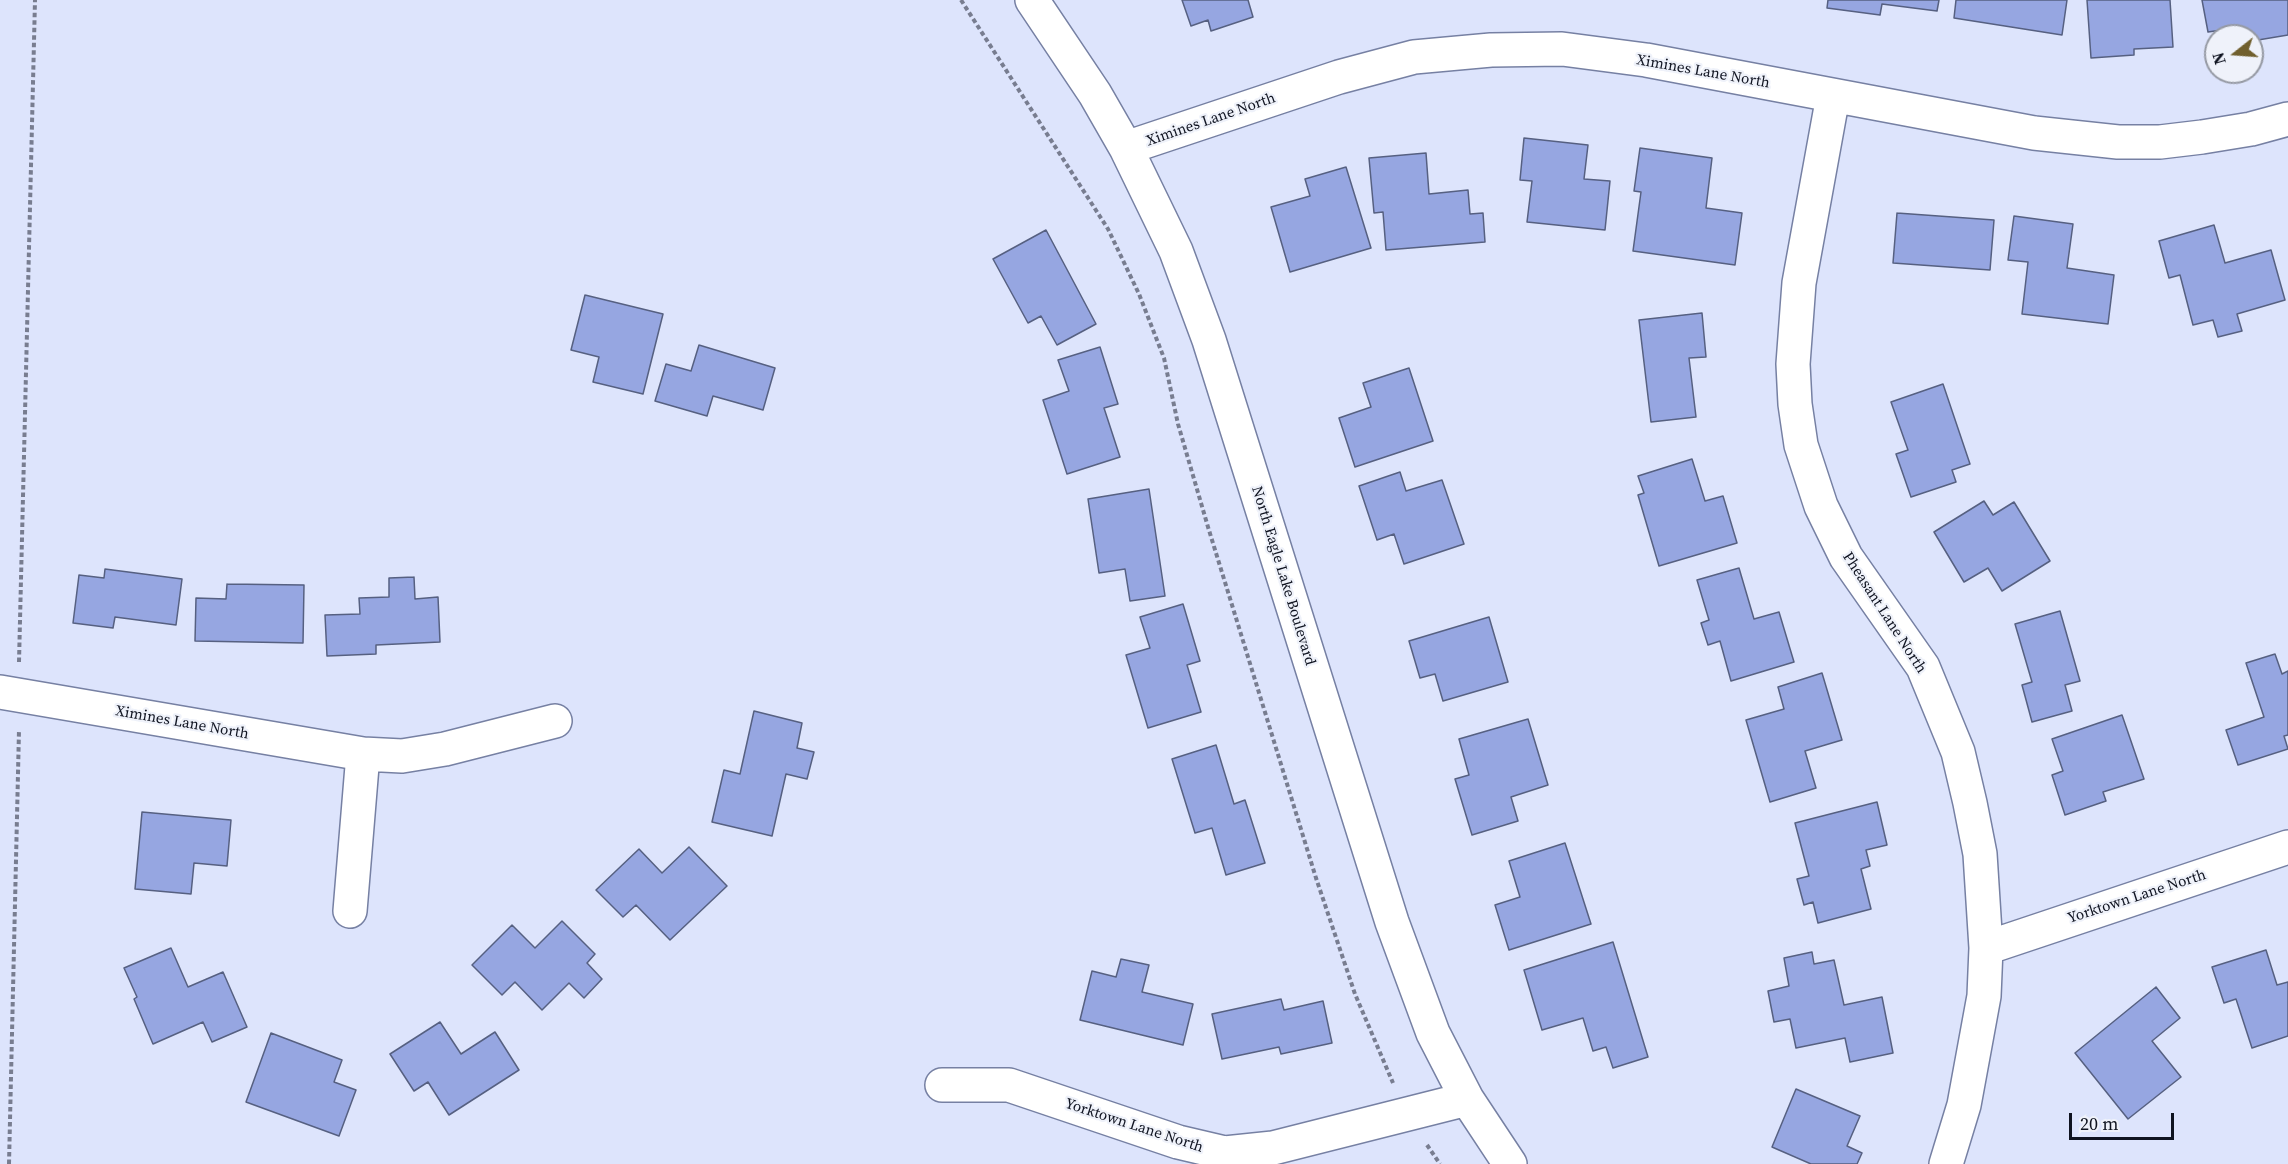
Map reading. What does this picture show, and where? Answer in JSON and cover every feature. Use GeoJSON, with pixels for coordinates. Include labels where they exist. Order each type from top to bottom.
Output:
{"type":"FeatureCollection","features":[{"type":"Feature","properties":{"kind":"street","name":"North Eagle Lake Boulevard"},"geometry":{"type":"LineString","coordinates":[[1032,0],[1095,94],[1126,148],[1176,251],[1209,340],[1392,922],[1433,1033],[1467,1100],[1510,1164]]}},
{"type":"Feature","properties":{"kind":"street","name":"Ximines Lane North"},"geometry":{"type":"LineString","coordinates":[[1126,148],[1339,77],[1414,57],[1491,50],[1562,49],[1646,60],[2034,133],[2118,142],[2202,137],[2251,129],[2288,118]]}},
{"type":"Feature","properties":{"kind":"street","name":"Pheasant Lane North"},"geometry":{"type":"LineString","coordinates":[[1833,96],[1799,284],[1793,364],[1795,404],[1801,445],[1821,506],[1846,557],[1923,667],[1958,752],[1980,854],[1986,948],[1984,996],[1965,1105],[1946,1164]]}},
{"type":"Feature","properties":{"kind":"street","name":"Ximines Lane North"},"geometry":{"type":"LineString","coordinates":[[9,693],[363,754],[402,756],[445,749],[555,721]]}},
{"type":"Feature","properties":{"kind":"street"},"geometry":{"type":"LineString","coordinates":[[350,911],[363,754]]}},
{"type":"Feature","properties":{"kind":"street","name":"Yorktown Lane North"},"geometry":{"type":"LineString","coordinates":[[1986,948],[2288,847]]}},
{"type":"Feature","properties":{"kind":"street","name":"Yorktown Lane North"},"geometry":{"type":"LineString","coordinates":[[942,1085],[1009,1085],[1178,1142],[1225,1153],[1273,1148],[1467,1100]]}},
{"type":"Feature","properties":{"kind":"path"},"geometry":{"type":"LineString","coordinates":[[9,1164],[20,750],[9,693],[35,0]]}},
{"type":"Feature","properties":{"kind":"path"},"geometry":{"type":"LineString","coordinates":[[961,0],[1108,229],[1139,294],[1164,358],[1178,424],[1208,527],[1354,994],[1408,1114],[1440,1164]]}},
{"type":"Feature","properties":{"kind":"building"},"geometry":{"type":"Polygon","coordinates":[[[1182,0],[1248,0],[1253,17],[1211,31],[1208,20],[1191,26],[1182,0]]]}},
{"type":"Feature","properties":{"kind":"building"},"geometry":{"type":"Polygon","coordinates":[[[1828,0],[1939,0],[1937,11],[1882,4],[1880,15],[1827,8],[1828,0]]]}},
{"type":"Feature","properties":{"kind":"building"},"geometry":{"type":"Polygon","coordinates":[[[1956,0],[2067,0],[2062,35],[1954,18],[1956,0]]]}},
{"type":"Feature","properties":{"kind":"building"},"geometry":{"type":"Polygon","coordinates":[[[2087,0],[2170,0],[2173,47],[2134,49],[2134,55],[2091,58],[2087,0]]]}},
{"type":"Feature","properties":{"kind":"building"},"geometry":{"type":"Polygon","coordinates":[[[2202,0],[2288,0],[2288,35],[2264,39],[2264,24],[2206,24],[2202,0]]]}},
{"type":"Feature","properties":{"kind":"building"},"geometry":{"type":"Polygon","coordinates":[[[1524,138],[1588,145],[1584,179],[1610,181],[1605,230],[1527,222],[1532,181],[1520,180],[1524,138]]]}},
{"type":"Feature","properties":{"kind":"building"},"geometry":{"type":"Polygon","coordinates":[[[1640,148],[1712,158],[1706,208],[1742,213],[1735,265],[1633,251],[1641,192],[1634,191],[1640,148]]]}},
{"type":"Feature","properties":{"kind":"building"},"geometry":{"type":"Polygon","coordinates":[[[1426,153],[1429,194],[1468,190],[1470,214],[1483,213],[1485,242],[1386,250],[1383,212],[1374,213],[1369,158],[1426,153]]]}},
{"type":"Feature","properties":{"kind":"building"},"geometry":{"type":"Polygon","coordinates":[[[1346,167],[1371,248],[1290,272],[1271,207],[1310,196],[1305,179],[1346,167]]]}},
{"type":"Feature","properties":{"kind":"building"},"geometry":{"type":"Polygon","coordinates":[[[1897,213],[1994,220],[1990,270],[1893,263],[1897,213]]]}},
{"type":"Feature","properties":{"kind":"building"},"geometry":{"type":"Polygon","coordinates":[[[2014,216],[2073,224],[2067,268],[2114,275],[2108,324],[2022,314],[2028,262],[2008,260],[2014,216]]]}},
{"type":"Feature","properties":{"kind":"building"},"geometry":{"type":"Polygon","coordinates":[[[2214,225],[2225,263],[2271,250],[2285,300],[2237,314],[2242,331],[2218,337],[2213,320],[2193,325],[2180,275],[2169,278],[2159,241],[2214,225]]]}},
{"type":"Feature","properties":{"kind":"building"},"geometry":{"type":"Polygon","coordinates":[[[1046,230],[1096,324],[1057,345],[1041,316],[1028,323],[993,259],[1046,230]]]}},
{"type":"Feature","properties":{"kind":"building"},"geometry":{"type":"Polygon","coordinates":[[[585,295],[663,314],[643,394],[593,382],[599,357],[571,350],[585,295]]]}},
{"type":"Feature","properties":{"kind":"building"},"geometry":{"type":"Polygon","coordinates":[[[1702,313],[1706,357],[1689,358],[1696,417],[1651,422],[1639,320],[1702,313]]]}},
{"type":"Feature","properties":{"kind":"building"},"geometry":{"type":"Polygon","coordinates":[[[699,345],[775,368],[763,410],[713,396],[707,416],[655,401],[666,364],[691,371],[699,345]]]}},
{"type":"Feature","properties":{"kind":"building"},"geometry":{"type":"Polygon","coordinates":[[[1100,347],[1118,404],[1104,408],[1120,457],[1067,474],[1043,400],[1069,391],[1058,360],[1100,347]]]}},
{"type":"Feature","properties":{"kind":"building"},"geometry":{"type":"Polygon","coordinates":[[[1409,368],[1433,441],[1355,467],[1339,418],[1371,407],[1363,383],[1409,368]]]}},
{"type":"Feature","properties":{"kind":"building"},"geometry":{"type":"Polygon","coordinates":[[[1943,384],[1970,464],[1952,470],[1956,482],[1911,497],[1896,454],[1908,450],[1891,402],[1943,384]]]}},
{"type":"Feature","properties":{"kind":"building"},"geometry":{"type":"Polygon","coordinates":[[[1692,459],[1705,501],[1723,496],[1737,543],[1659,566],[1638,495],[1644,493],[1638,476],[1692,459]]]}},
{"type":"Feature","properties":{"kind":"building"},"geometry":{"type":"Polygon","coordinates":[[[1400,472],[1406,491],[1442,480],[1464,544],[1404,564],[1394,534],[1377,540],[1359,486],[1400,472]]]}},
{"type":"Feature","properties":{"kind":"building"},"geometry":{"type":"Polygon","coordinates":[[[1149,489],[1165,596],[1130,601],[1125,569],[1099,573],[1088,499],[1149,489]]]}},
{"type":"Feature","properties":{"kind":"building"},"geometry":{"type":"Polygon","coordinates":[[[1984,501],[1993,515],[2014,502],[2050,561],[2002,591],[1988,568],[1964,582],[1934,532],[1984,501]]]}},
{"type":"Feature","properties":{"kind":"building"},"geometry":{"type":"Polygon","coordinates":[[[1739,568],[1754,619],[1779,612],[1794,662],[1731,681],[1720,641],[1708,645],[1701,623],[1709,620],[1697,580],[1739,568]]]}},
{"type":"Feature","properties":{"kind":"building"},"geometry":{"type":"Polygon","coordinates":[[[105,569],[182,579],[176,625],[115,617],[113,628],[73,623],[79,575],[104,578],[105,569]]]}},
{"type":"Feature","properties":{"kind":"building"},"geometry":{"type":"Polygon","coordinates":[[[414,577],[415,599],[438,597],[440,642],[376,645],[376,654],[327,656],[325,615],[360,614],[359,598],[389,597],[389,578],[414,577]]]}},
{"type":"Feature","properties":{"kind":"building"},"geometry":{"type":"Polygon","coordinates":[[[227,584],[304,585],[303,643],[195,641],[196,598],[226,599],[227,584]]]}},
{"type":"Feature","properties":{"kind":"building"},"geometry":{"type":"Polygon","coordinates":[[[1183,604],[1200,661],[1187,665],[1201,712],[1148,728],[1126,655],[1150,648],[1140,617],[1183,604]]]}},
{"type":"Feature","properties":{"kind":"building"},"geometry":{"type":"Polygon","coordinates":[[[2060,611],[2080,681],[2065,685],[2072,711],[2032,722],[2022,685],[2032,682],[2015,624],[2060,611]]]}},
{"type":"Feature","properties":{"kind":"building"},"geometry":{"type":"Polygon","coordinates":[[[1489,617],[1508,682],[1443,701],[1435,674],[1420,678],[1409,641],[1489,617]]]}},
{"type":"Feature","properties":{"kind":"building"},"geometry":{"type":"Polygon","coordinates":[[[2275,654],[2282,674],[2288,671],[2288,735],[2284,736],[2288,749],[2238,765],[2226,730],[2264,717],[2246,663],[2275,654]]]}},
{"type":"Feature","properties":{"kind":"building"},"geometry":{"type":"Polygon","coordinates":[[[1822,673],[1842,740],[1805,751],[1816,788],[1770,802],[1746,720],[1784,709],[1778,687],[1822,673]]]}},
{"type":"Feature","properties":{"kind":"building"},"geometry":{"type":"Polygon","coordinates":[[[754,711],[802,723],[797,748],[814,752],[807,779],[786,774],[772,836],[712,822],[724,770],[740,774],[754,711]]]}},
{"type":"Feature","properties":{"kind":"building"},"geometry":{"type":"Polygon","coordinates":[[[2122,715],[2144,779],[2103,792],[2106,801],[2065,815],[2052,775],[2063,771],[2052,739],[2122,715]]]}},
{"type":"Feature","properties":{"kind":"building"},"geometry":{"type":"Polygon","coordinates":[[[1528,719],[1548,785],[1511,797],[1518,821],[1472,835],[1455,779],[1469,775],[1459,739],[1528,719]]]}},
{"type":"Feature","properties":{"kind":"building"},"geometry":{"type":"Polygon","coordinates":[[[1216,745],[1234,804],[1245,800],[1265,863],[1226,875],[1212,828],[1195,833],[1172,759],[1216,745]]]}},
{"type":"Feature","properties":{"kind":"building"},"geometry":{"type":"Polygon","coordinates":[[[1877,802],[1887,845],[1866,850],[1870,866],[1861,869],[1871,909],[1818,923],[1813,902],[1804,905],[1797,879],[1809,876],[1795,823],[1877,802]]]}},
{"type":"Feature","properties":{"kind":"building"},"geometry":{"type":"Polygon","coordinates":[[[142,812],[231,820],[227,866],[194,863],[191,894],[135,889],[142,812]]]}},
{"type":"Feature","properties":{"kind":"building"},"geometry":{"type":"Polygon","coordinates":[[[1565,843],[1591,924],[1509,950],[1495,905],[1520,897],[1509,861],[1565,843]]]}},
{"type":"Feature","properties":{"kind":"building"},"geometry":{"type":"Polygon","coordinates":[[[689,847],[727,886],[670,940],[636,905],[623,917],[596,890],[639,849],[662,873],[689,847]]]}},
{"type":"Feature","properties":{"kind":"building"},"geometry":{"type":"Polygon","coordinates":[[[562,921],[595,954],[587,963],[602,979],[584,998],[569,983],[542,1010],[515,982],[502,995],[472,965],[512,925],[535,948],[562,921]]]}},
{"type":"Feature","properties":{"kind":"building"},"geometry":{"type":"Polygon","coordinates":[[[1613,942],[1648,1057],[1613,1068],[1606,1047],[1593,1051],[1583,1018],[1542,1030],[1524,970],[1613,942]]]}},
{"type":"Feature","properties":{"kind":"building"},"geometry":{"type":"Polygon","coordinates":[[[171,948],[188,987],[223,972],[247,1027],[212,1042],[203,1022],[153,1044],[134,999],[137,997],[124,968],[171,948]]]}},
{"type":"Feature","properties":{"kind":"building"},"geometry":{"type":"Polygon","coordinates":[[[2266,950],[2277,985],[2288,982],[2288,1036],[2252,1048],[2236,999],[2224,1003],[2212,967],[2266,950]]]}},
{"type":"Feature","properties":{"kind":"building"},"geometry":{"type":"Polygon","coordinates":[[[1812,952],[1814,964],[1834,960],[1844,1005],[1882,997],[1893,1053],[1850,1062],[1845,1038],[1796,1048],[1790,1019],[1774,1022],[1768,991],[1789,986],[1784,958],[1812,952]]]}},
{"type":"Feature","properties":{"kind":"building"},"geometry":{"type":"Polygon","coordinates":[[[1121,959],[1149,965],[1142,992],[1193,1004],[1183,1045],[1080,1020],[1092,971],[1116,977],[1121,959]]]}},
{"type":"Feature","properties":{"kind":"building"},"geometry":{"type":"Polygon","coordinates":[[[2156,987],[2180,1018],[2152,1041],[2181,1077],[2128,1119],[2075,1053],[2156,987]]]}},
{"type":"Feature","properties":{"kind":"building"},"geometry":{"type":"Polygon","coordinates":[[[1281,999],[1284,1010],[1323,1001],[1332,1043],[1281,1054],[1279,1047],[1222,1059],[1212,1014],[1281,999]]]}},
{"type":"Feature","properties":{"kind":"building"},"geometry":{"type":"Polygon","coordinates":[[[440,1022],[461,1054],[495,1032],[519,1070],[449,1115],[428,1082],[414,1091],[390,1054],[440,1022]]]}},
{"type":"Feature","properties":{"kind":"building"},"geometry":{"type":"Polygon","coordinates":[[[271,1033],[342,1060],[334,1082],[356,1090],[339,1136],[246,1102],[271,1033]]]}},
{"type":"Feature","properties":{"kind":"building"},"geometry":{"type":"Polygon","coordinates":[[[1796,1089],[1860,1116],[1847,1146],[1862,1153],[1857,1164],[1811,1164],[1772,1147],[1796,1089]]]}}]}
